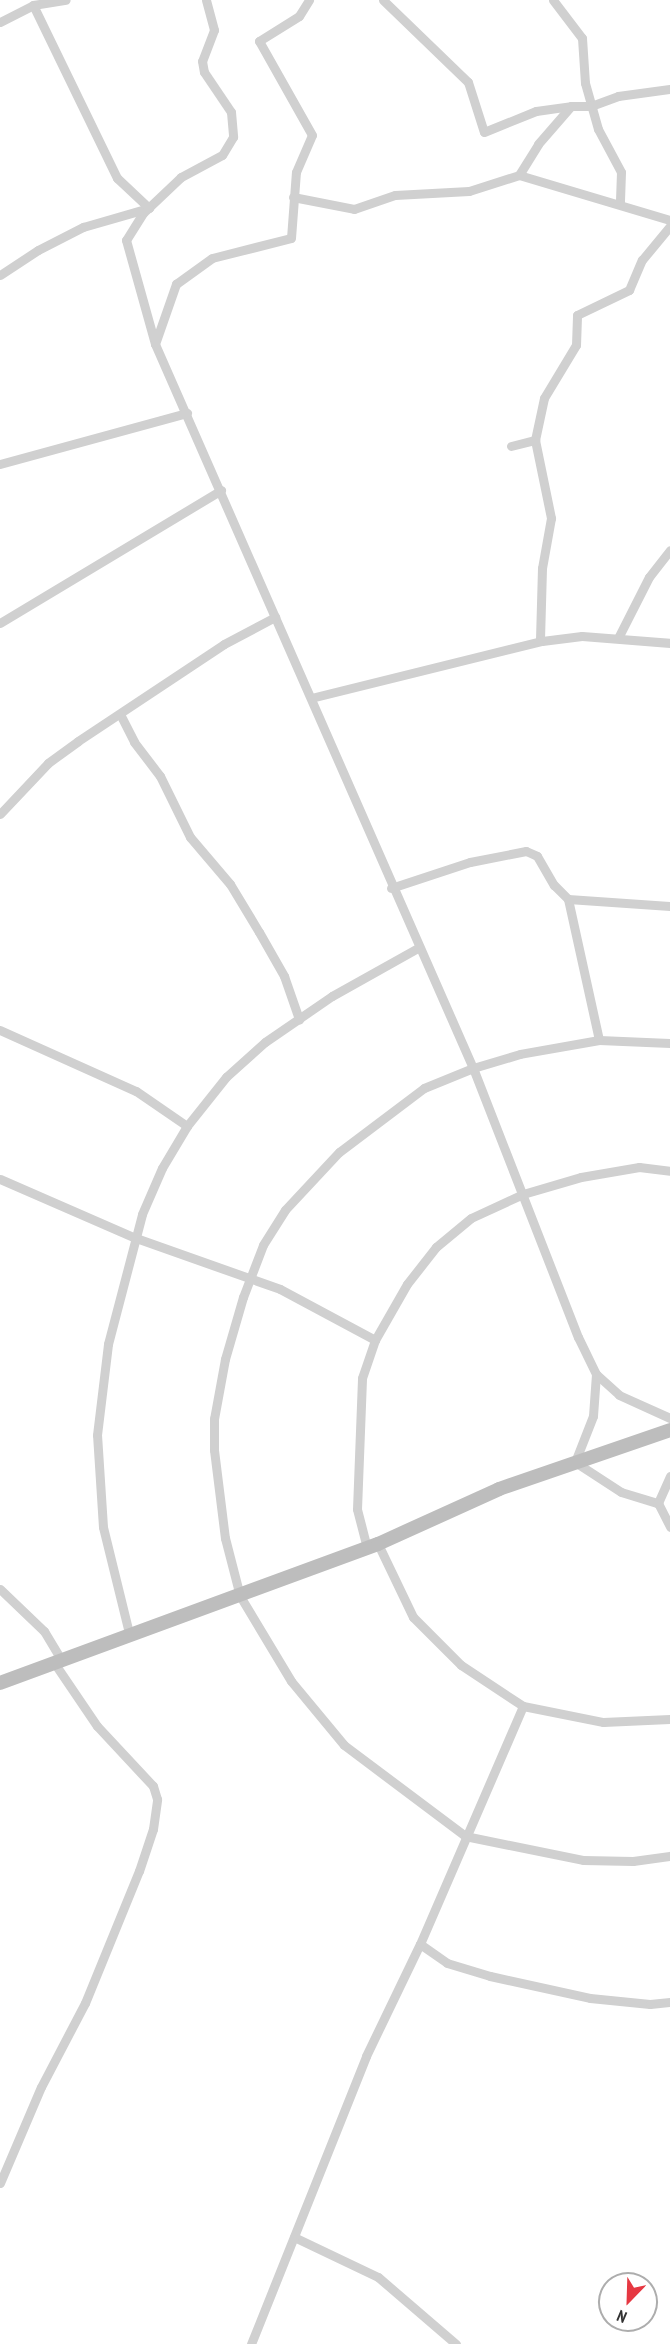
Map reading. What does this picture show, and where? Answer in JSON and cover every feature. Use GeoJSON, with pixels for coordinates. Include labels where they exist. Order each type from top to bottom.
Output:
{"type":"FeatureCollection","features":[{"type":"Feature","properties":{"kind":"street"},"geometry":{"type":"LineString","coordinates":[[0,22],[33,5],[66,0]]}},
{"type":"Feature","properties":{"kind":"street"},"geometry":{"type":"LineString","coordinates":[[206,0],[214,30],[202,61],[204,72],[231,112],[233,137],[222,155],[181,177],[132,226],[126,240],[155,344],[311,698],[391,888],[472,1068],[523,1194],[551,1273],[596,1374],[618,1395],[670,1418]]}},
{"type":"Feature","properties":{"kind":"street"},"geometry":{"type":"LineString","coordinates":[[155,344],[176,284],[212,258],[291,238],[296,172],[312,135],[260,41],[299,16],[309,0]]}},
{"type":"Feature","properties":{"kind":"street"},"geometry":{"type":"LineString","coordinates":[[383,0],[468,82],[484,132],[536,111],[571,106],[591,106],[618,96],[670,89]]}},
{"type":"Feature","properties":{"kind":"street"},"geometry":{"type":"LineString","coordinates":[[553,0],[582,38],[585,83],[597,129],[621,172],[620,203]]}},
{"type":"Feature","properties":{"kind":"street"},"geometry":{"type":"LineString","coordinates":[[33,5],[117,178],[149,208]]}},
{"type":"Feature","properties":{"kind":"street"},"geometry":{"type":"LineString","coordinates":[[519,175],[544,136],[571,106]]}},
{"type":"Feature","properties":{"kind":"street"},"geometry":{"type":"LineString","coordinates":[[293,197],[354,209],[395,195],[469,191],[519,175],[620,203],[670,220]]}},
{"type":"Feature","properties":{"kind":"street"},"geometry":{"type":"LineString","coordinates":[[0,275],[83,227],[149,208]]}},
{"type":"Feature","properties":{"kind":"street"},"geometry":{"type":"LineString","coordinates":[[540,641],[542,567],[550,518],[535,440],[544,398],[576,345],[577,315],[628,290],[642,260],[670,226]]}},
{"type":"Feature","properties":{"kind":"street"},"geometry":{"type":"LineString","coordinates":[[0,464],[186,413]]}},
{"type":"Feature","properties":{"kind":"street"},"geometry":{"type":"LineString","coordinates":[[511,446],[535,440]]}},
{"type":"Feature","properties":{"kind":"street"},"geometry":{"type":"LineString","coordinates":[[0,623],[220,490]]}},
{"type":"Feature","properties":{"kind":"street"},"geometry":{"type":"LineString","coordinates":[[618,638],[649,577],[670,550]]}},
{"type":"Feature","properties":{"kind":"street"},"geometry":{"type":"LineString","coordinates":[[0,813],[48,763],[224,644],[275,617]]}},
{"type":"Feature","properties":{"kind":"street"},"geometry":{"type":"LineString","coordinates":[[311,698],[540,641],[582,636],[670,643]]}},
{"type":"Feature","properties":{"kind":"street"},"geometry":{"type":"LineString","coordinates":[[120,714],[134,742],[160,776],[190,837],[230,884],[259,932],[284,976],[299,1019]]}},
{"type":"Feature","properties":{"kind":"street"},"geometry":{"type":"LineString","coordinates":[[391,888],[480,859],[526,851],[537,856],[555,885],[568,899],[599,1040]]}},
{"type":"Feature","properties":{"kind":"street"},"geometry":{"type":"LineString","coordinates":[[568,899],[670,906]]}},
{"type":"Feature","properties":{"kind":"street"},"geometry":{"type":"LineString","coordinates":[[129,1633],[103,1527],[97,1436],[108,1344],[136,1238],[162,1168],[187,1126],[226,1077],[265,1042],[376,969],[418,948]]}},
{"type":"Feature","properties":{"kind":"street"},"geometry":{"type":"LineString","coordinates":[[0,1030],[136,1091],[187,1126]]}},
{"type":"Feature","properties":{"kind":"street"},"geometry":{"type":"LineString","coordinates":[[670,1043],[599,1040],[520,1054],[472,1068],[424,1088],[339,1152],[285,1210],[250,1279],[225,1359],[214,1419],[216,1480],[240,1596],[291,1681],[344,1745],[465,1836],[584,1860],[633,1861],[670,1856]]}},
{"type":"Feature","properties":{"kind":"street"},"geometry":{"type":"LineString","coordinates":[[670,1172],[639,1167],[581,1177],[523,1194],[471,1218],[435,1247],[407,1284],[375,1340],[362,1378],[358,1422],[357,1509],[372,1546],[413,1617],[461,1665],[523,1706],[603,1722],[670,1719]]}},
{"type":"Feature","properties":{"kind":"street"},"geometry":{"type":"LineString","coordinates":[[0,1179],[136,1238],[279,1289],[375,1340]]}},
{"type":"Feature","properties":{"kind":"street"},"geometry":{"type":"LineString","coordinates":[[575,1462],[593,1416],[596,1374]]}},
{"type":"Feature","properties":{"kind":"street"},"geometry":{"type":"LineString","coordinates":[[0,1683],[56,1659],[240,1596],[372,1546],[499,1489],[670,1430]]}},
{"type":"Feature","properties":{"kind":"street"},"geometry":{"type":"LineString","coordinates":[[575,1462],[621,1492],[658,1503],[670,1527]]}},
{"type":"Feature","properties":{"kind":"street"},"geometry":{"type":"LineString","coordinates":[[658,1503],[670,1476]]}},
{"type":"Feature","properties":{"kind":"street"},"geometry":{"type":"LineString","coordinates":[[0,1589],[22,1606],[97,1726],[153,1786],[157,1798],[153,1829],[139,1871],[85,2003],[41,2087],[0,2183]]}},
{"type":"Feature","properties":{"kind":"street"},"geometry":{"type":"LineString","coordinates":[[251,2344],[366,2056],[420,1944],[523,1706]]}},
{"type":"Feature","properties":{"kind":"street"},"geometry":{"type":"LineString","coordinates":[[420,1944],[447,1964],[490,1976],[590,1998],[650,2004],[670,2002]]}},
{"type":"Feature","properties":{"kind":"street"},"geometry":{"type":"LineString","coordinates":[[294,2237],[378,2277],[456,2344]]}}]}
